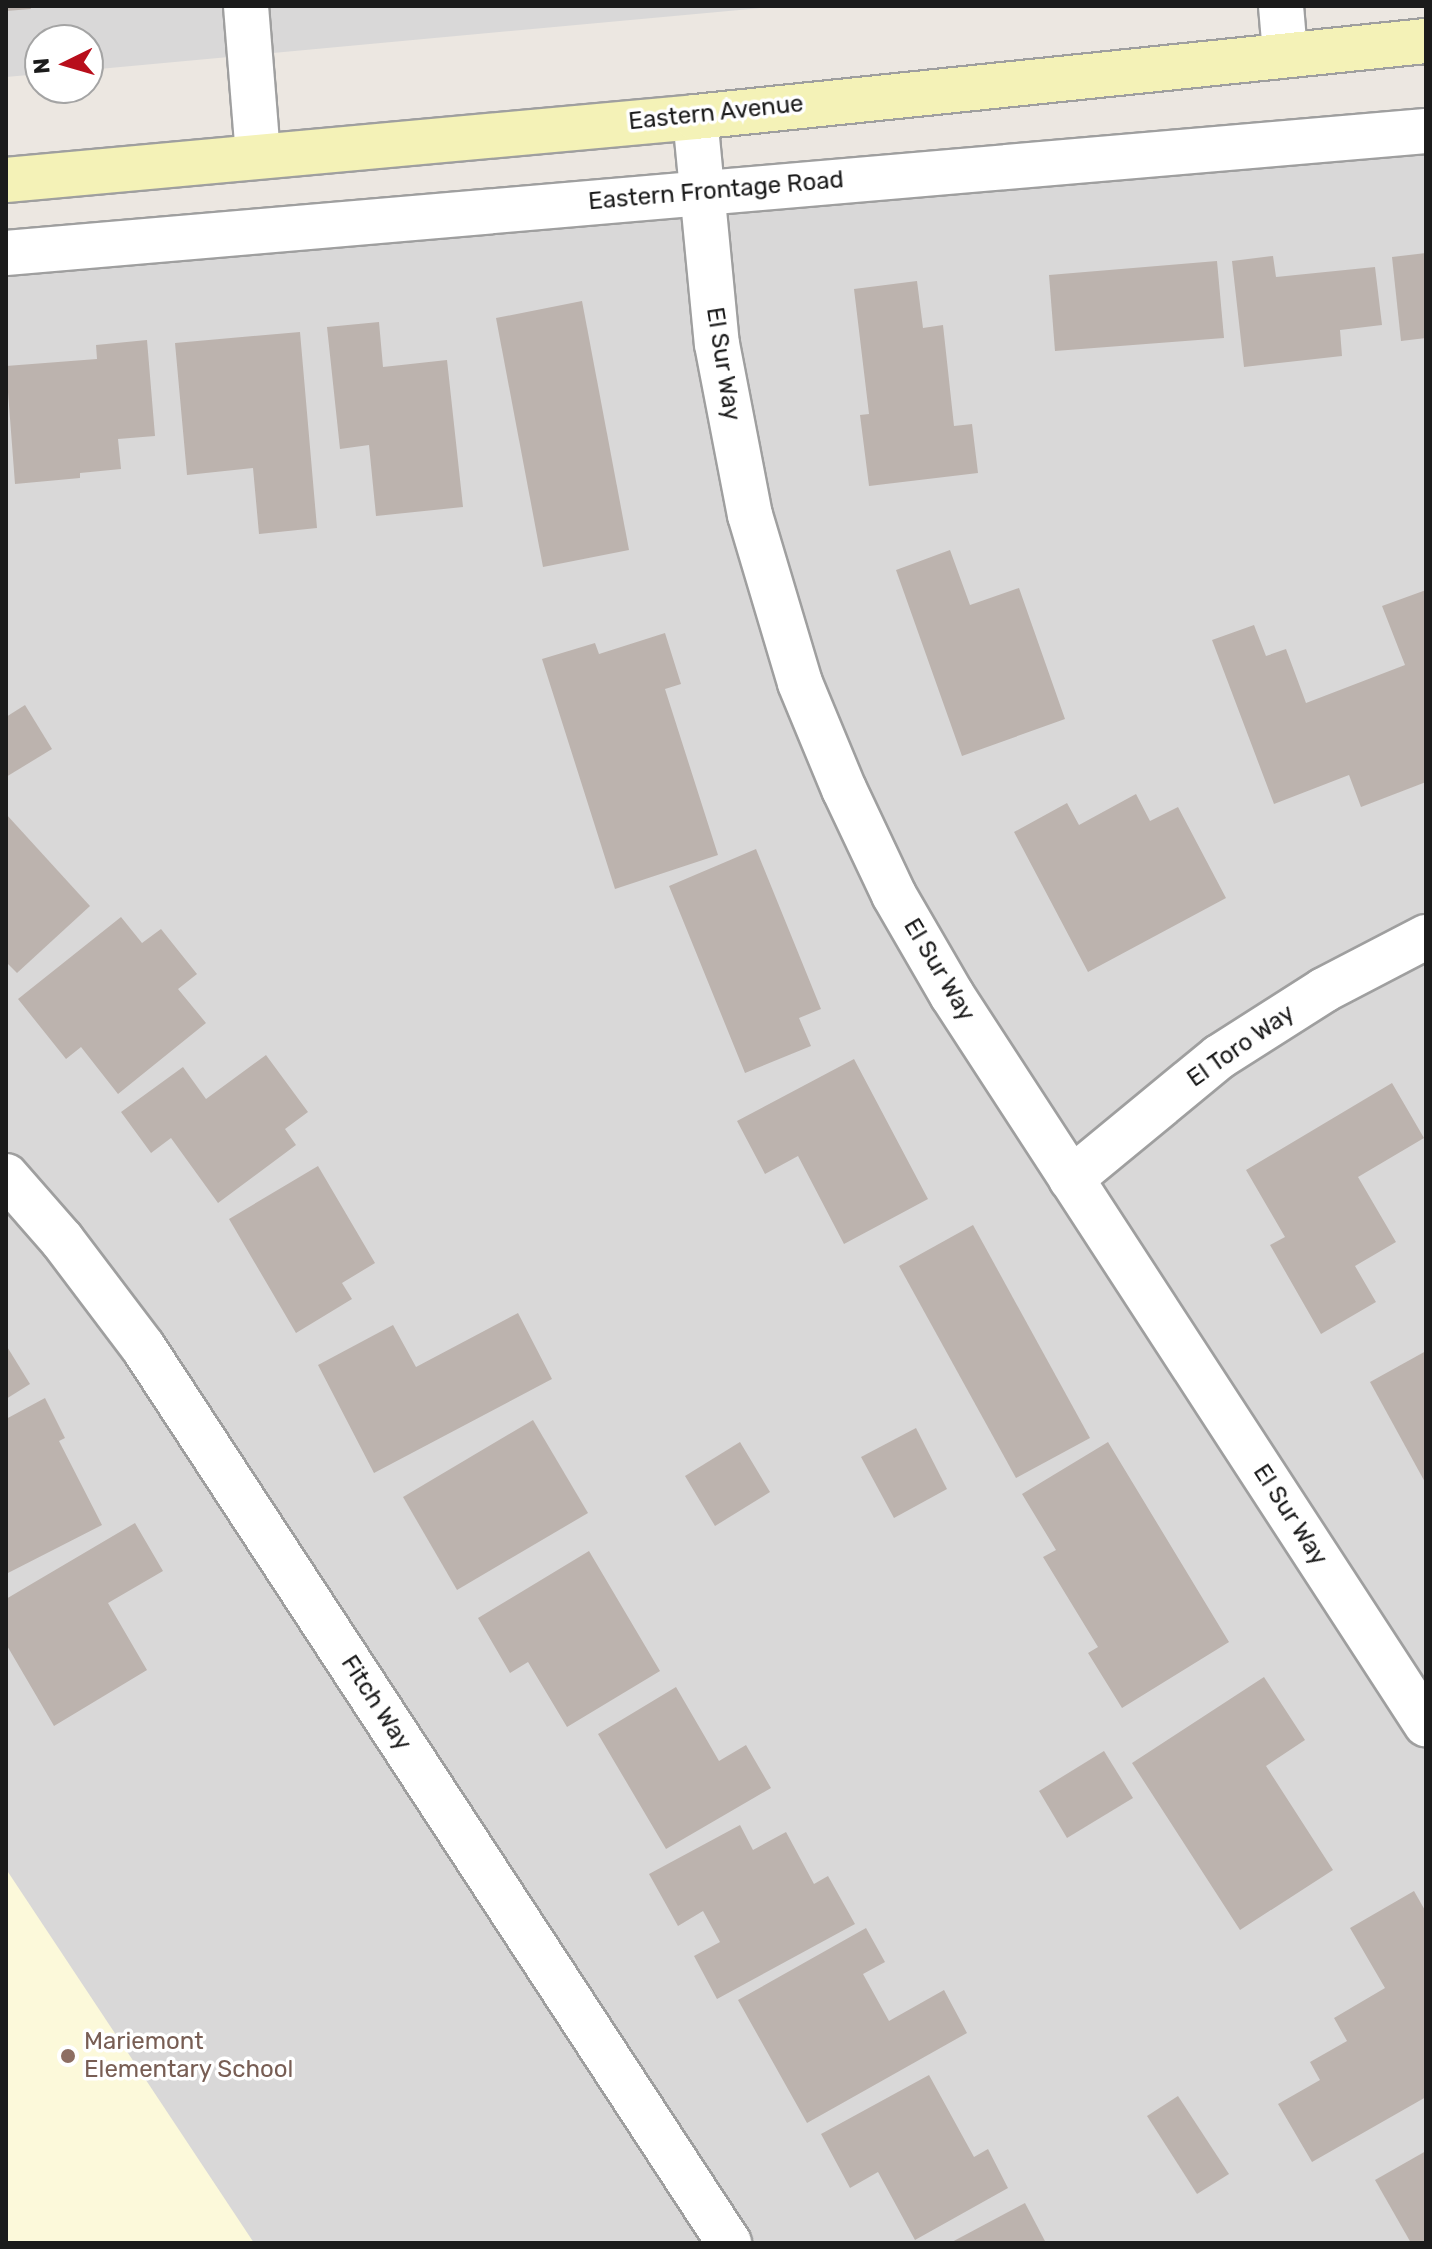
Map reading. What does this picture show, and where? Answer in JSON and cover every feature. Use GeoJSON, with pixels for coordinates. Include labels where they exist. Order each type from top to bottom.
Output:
{"type":"FeatureCollection","features":[{"type":"Feature","properties":{"kind":"main road","name":"Eastern Avenue"},"geometry":{"type":"LineString","coordinates":[[6,180],[695,117],[1285,53],[1426,41]]}},
{"type":"Feature","properties":{"kind":"street"},"geometry":{"type":"LineString","coordinates":[[246,6],[258,155]]}},
{"type":"Feature","properties":{"kind":"street"},"geometry":{"type":"LineString","coordinates":[[1281,6],[1285,53]]}},
{"type":"Feature","properties":{"kind":"street","name":"El Sur Way"},"geometry":{"type":"LineString","coordinates":[[695,117],[717,344],[750,515],[800,683],[844,789],[894,895],[952,995],[1426,1724]]}},
{"type":"Feature","properties":{"kind":"street","name":"Eastern Frontage Road"},"geometry":{"type":"LineString","coordinates":[[6,253],[1426,131]]}},
{"type":"Feature","properties":{"kind":"street","name":"El Toro Way"},"geometry":{"type":"LineString","coordinates":[[1071,1179],[1219,1057],[1324,990],[1426,937]]}},
{"type":"Feature","properties":{"kind":"street","name":"Fitch Way"},"geometry":{"type":"LineString","coordinates":[[6,1176],[62,1240],[143,1347],[729,2243]]}},
{"type":"Feature","properties":{"kind":"shaded area"},"geometry":{"type":"Polygon","coordinates":[[[6,6],[782,6],[104,69],[104,24],[24,24],[24,75],[6,77],[6,6]]]}},
{"type":"Feature","properties":{"kind":"shaded area"},"geometry":{"type":"Polygon","coordinates":[[[1426,152],[1426,2243],[6,2243],[6,276],[1426,152]]]}},
{"type":"Feature","properties":{"kind":"shaded area","name":"Mariemont Elementary School"},"geometry":{"type":"Polygon","coordinates":[[[6,1869],[254,2243],[6,2243],[6,1869]]]}},
{"type":"Feature","properties":{"kind":"building"},"geometry":{"type":"Polygon","coordinates":[[[6,6],[30,6],[31,9],[6,11],[6,6]]]}},
{"type":"Feature","properties":{"kind":"building"},"geometry":{"type":"Polygon","coordinates":[[[1426,253],[1426,338],[1401,341],[1392,257],[1426,253]]]}},
{"type":"Feature","properties":{"kind":"building"},"geometry":{"type":"Polygon","coordinates":[[[1273,256],[1276,277],[1375,267],[1382,325],[1340,330],[1342,356],[1244,367],[1232,261],[1273,256]]]}},
{"type":"Feature","properties":{"kind":"building"},"geometry":{"type":"Polygon","coordinates":[[[1217,261],[1224,338],[1055,351],[1049,275],[1217,261]]]}},
{"type":"Feature","properties":{"kind":"building"},"geometry":{"type":"Polygon","coordinates":[[[917,281],[923,328],[943,325],[954,426],[972,424],[978,473],[869,486],[860,415],[869,414],[854,289],[917,281]]]}},
{"type":"Feature","properties":{"kind":"building"},"geometry":{"type":"Polygon","coordinates":[[[582,301],[629,550],[543,567],[496,318],[582,301]]]}},
{"type":"Feature","properties":{"kind":"building"},"geometry":{"type":"Polygon","coordinates":[[[379,322],[383,367],[447,360],[463,507],[376,516],[369,445],[340,449],[327,327],[379,322]]]}},
{"type":"Feature","properties":{"kind":"building"},"geometry":{"type":"Polygon","coordinates":[[[300,332],[317,528],[259,534],[253,468],[187,475],[175,343],[300,332]]]}},
{"type":"Feature","properties":{"kind":"building"},"geometry":{"type":"Polygon","coordinates":[[[147,340],[155,436],[118,439],[121,469],[80,473],[80,478],[15,484],[6,366],[97,359],[96,345],[147,340]]]}},
{"type":"Feature","properties":{"kind":"building"},"geometry":{"type":"Polygon","coordinates":[[[950,550],[970,605],[1019,588],[1065,719],[962,756],[896,570],[950,550]]]}},
{"type":"Feature","properties":{"kind":"building"},"geometry":{"type":"Polygon","coordinates":[[[1426,590],[1426,782],[1361,807],[1349,775],[1274,804],[1212,640],[1254,625],[1266,656],[1286,649],[1306,703],[1405,665],[1382,606],[1426,590]]]}},
{"type":"Feature","properties":{"kind":"building"},"geometry":{"type":"Polygon","coordinates":[[[665,633],[681,684],[665,689],[718,855],[615,889],[542,659],[595,643],[599,654],[665,633]]]}},
{"type":"Feature","properties":{"kind":"building"},"geometry":{"type":"Polygon","coordinates":[[[25,705],[52,749],[6,777],[6,717],[25,705]]]}},
{"type":"Feature","properties":{"kind":"building"},"geometry":{"type":"Polygon","coordinates":[[[1136,794],[1150,821],[1178,807],[1226,898],[1088,972],[1014,832],[1067,803],[1079,825],[1136,794]]]}},
{"type":"Feature","properties":{"kind":"building"},"geometry":{"type":"Polygon","coordinates":[[[6,814],[90,906],[17,973],[6,962],[6,814]]]}},
{"type":"Feature","properties":{"kind":"building"},"geometry":{"type":"Polygon","coordinates":[[[756,849],[821,1009],[799,1018],[811,1046],[745,1073],[669,886],[756,849]]]}},
{"type":"Feature","properties":{"kind":"building"},"geometry":{"type":"Polygon","coordinates":[[[121,917],[142,943],[161,929],[197,974],[178,989],[206,1023],[118,1094],[81,1047],[66,1059],[18,999],[121,917]]]}},
{"type":"Feature","properties":{"kind":"building"},"geometry":{"type":"Polygon","coordinates":[[[266,1055],[308,1112],[285,1129],[296,1145],[218,1203],[171,1138],[151,1153],[121,1112],[183,1067],[206,1099],[266,1055]]]}},
{"type":"Feature","properties":{"kind":"building"},"geometry":{"type":"Polygon","coordinates":[[[854,1059],[928,1199],[844,1244],[798,1156],[765,1174],[737,1121],[854,1059]]]}},
{"type":"Feature","properties":{"kind":"building"},"geometry":{"type":"Polygon","coordinates":[[[1392,1083],[1424,1138],[1358,1177],[1396,1242],[1355,1266],[1376,1302],[1321,1334],[1270,1245],[1285,1237],[1246,1170],[1392,1083]]]}},
{"type":"Feature","properties":{"kind":"building"},"geometry":{"type":"Polygon","coordinates":[[[318,1166],[375,1263],[342,1283],[352,1299],[296,1333],[229,1219],[318,1166]]]}},
{"type":"Feature","properties":{"kind":"building"},"geometry":{"type":"Polygon","coordinates":[[[973,1225],[1090,1438],[1016,1478],[899,1266],[973,1225]]]}},
{"type":"Feature","properties":{"kind":"building"},"geometry":{"type":"Polygon","coordinates":[[[518,1313],[552,1379],[374,1473],[318,1365],[393,1325],[416,1367],[518,1313]]]}},
{"type":"Feature","properties":{"kind":"building"},"geometry":{"type":"Polygon","coordinates":[[[6,1345],[30,1384],[6,1399],[6,1345]]]}},
{"type":"Feature","properties":{"kind":"building"},"geometry":{"type":"Polygon","coordinates":[[[1426,1351],[1426,1484],[1370,1382],[1426,1351]]]}},
{"type":"Feature","properties":{"kind":"building"},"geometry":{"type":"Polygon","coordinates":[[[45,1398],[65,1438],[59,1441],[102,1525],[6,1574],[6,1419],[45,1398]]]}},
{"type":"Feature","properties":{"kind":"building"},"geometry":{"type":"Polygon","coordinates":[[[533,1420],[588,1513],[457,1590],[403,1497],[533,1420]]]}},
{"type":"Feature","properties":{"kind":"building"},"geometry":{"type":"Polygon","coordinates":[[[916,1428],[947,1489],[894,1518],[861,1457],[916,1428]]]}},
{"type":"Feature","properties":{"kind":"building"},"geometry":{"type":"Polygon","coordinates":[[[740,1442],[770,1492],[715,1526],[685,1476],[740,1442]]]}},
{"type":"Feature","properties":{"kind":"building"},"geometry":{"type":"Polygon","coordinates":[[[1108,1442],[1229,1642],[1122,1708],[1088,1653],[1098,1647],[1043,1557],[1056,1550],[1022,1494],[1108,1442]]]}},
{"type":"Feature","properties":{"kind":"building"},"geometry":{"type":"Polygon","coordinates":[[[135,1523],[163,1571],[108,1603],[147,1670],[54,1726],[6,1644],[6,1599],[135,1523]]]}},
{"type":"Feature","properties":{"kind":"building"},"geometry":{"type":"Polygon","coordinates":[[[589,1551],[660,1671],[567,1727],[528,1662],[510,1673],[478,1618],[589,1551]]]}},
{"type":"Feature","properties":{"kind":"building"},"geometry":{"type":"Polygon","coordinates":[[[1264,1677],[1305,1740],[1266,1766],[1333,1870],[1240,1930],[1132,1763],[1264,1677]]]}},
{"type":"Feature","properties":{"kind":"building"},"geometry":{"type":"Polygon","coordinates":[[[676,1687],[719,1761],[746,1745],[771,1788],[666,1849],[598,1734],[676,1687]]]}},
{"type":"Feature","properties":{"kind":"building"},"geometry":{"type":"Polygon","coordinates":[[[1104,1751],[1133,1798],[1067,1838],[1039,1791],[1104,1751]]]}},
{"type":"Feature","properties":{"kind":"building"},"geometry":{"type":"Polygon","coordinates":[[[740,1825],[753,1850],[786,1832],[814,1884],[828,1876],[855,1924],[717,1999],[694,1956],[720,1942],[703,1911],[678,1926],[649,1874],[740,1825]]]}},
{"type":"Feature","properties":{"kind":"building"},"geometry":{"type":"Polygon","coordinates":[[[1414,1891],[1426,1912],[1426,2097],[1312,2162],[1278,2104],[1320,2080],[1310,2062],[1347,2041],[1334,2018],[1385,1988],[1350,1928],[1414,1891]]]}},
{"type":"Feature","properties":{"kind":"building"},"geometry":{"type":"Polygon","coordinates":[[[866,1928],[885,1962],[863,1974],[889,2021],[944,1990],[967,2033],[807,2123],[738,2000],[866,1928]]]}},
{"type":"Feature","properties":{"kind":"building"},"geometry":{"type":"Polygon","coordinates":[[[929,2075],[974,2157],[988,2149],[1008,2188],[915,2240],[878,2172],[850,2188],[821,2134],[929,2075]]]}},
{"type":"Feature","properties":{"kind":"building"},"geometry":{"type":"Polygon","coordinates":[[[1178,2096],[1229,2174],[1197,2194],[1147,2116],[1178,2096]]]}},
{"type":"Feature","properties":{"kind":"building"},"geometry":{"type":"Polygon","coordinates":[[[1426,2151],[1426,2243],[1411,2243],[1375,2180],[1426,2151]]]}},
{"type":"Feature","properties":{"kind":"building"},"geometry":{"type":"Polygon","coordinates":[[[1025,2203],[1046,2243],[950,2243],[1025,2203]]]}},
{"type":"Feature","properties":{"kind":"place","name":"Mariemont Elementary School"},"geometry":{"type":"Point","coordinates":[68,2056]}}]}
